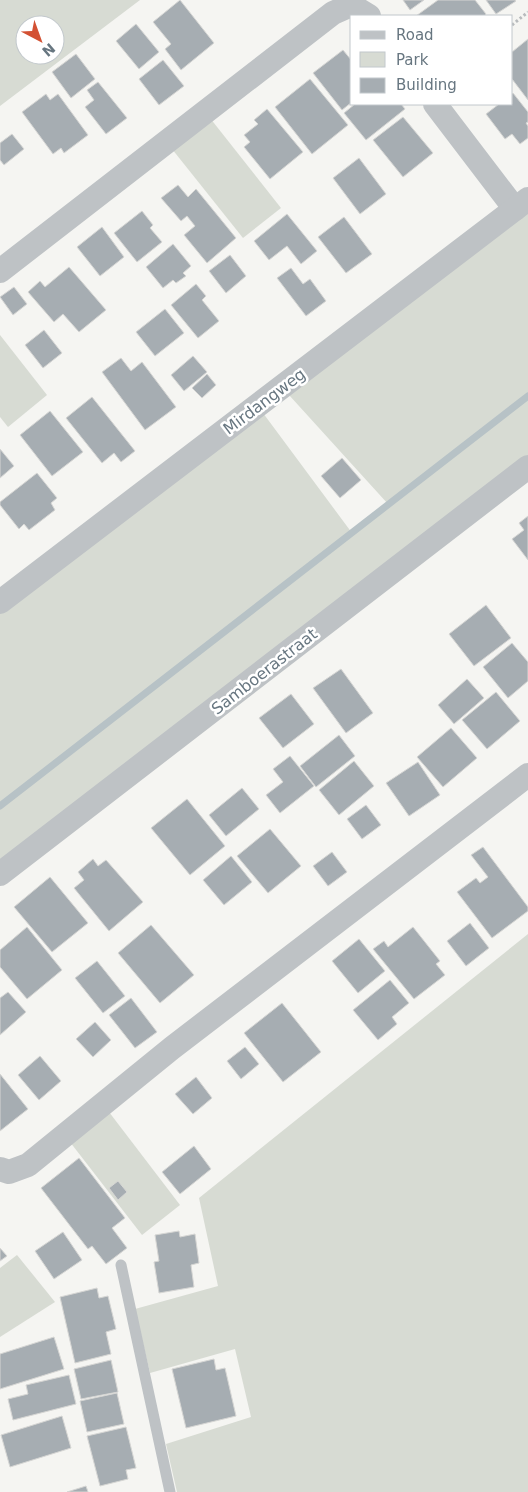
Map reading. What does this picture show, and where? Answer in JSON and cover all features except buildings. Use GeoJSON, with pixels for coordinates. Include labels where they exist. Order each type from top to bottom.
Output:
{"type":"FeatureCollection","features":[{"type":"Feature","properties":{"kind":"street"},"geometry":{"type":"LineString","coordinates":[[0,271],[333,13],[351,5],[367,15]]}},
{"type":"Feature","properties":{"kind":"street"},"geometry":{"type":"LineString","coordinates":[[436,105],[521,204]]}},
{"type":"Feature","properties":{"kind":"street","name":"Mirdangweg"},"geometry":{"type":"LineString","coordinates":[[0,602],[521,204]]}},
{"type":"Feature","properties":{"kind":"street","name":"Samboerastraat"},"geometry":{"type":"LineString","coordinates":[[0,874],[528,467]]}},
{"type":"Feature","properties":{"kind":"street"},"geometry":{"type":"LineString","coordinates":[[0,1169],[9,1172],[28,1164],[172,1048],[528,775]]}},
{"type":"Feature","properties":{"kind":"lane"},"geometry":{"type":"LineString","coordinates":[[121,1265],[170,1492]]}},
{"type":"Feature","properties":{"kind":"path"},"geometry":{"type":"LineString","coordinates":[[513,25],[528,12]]}},
{"type":"Feature","properties":{"kind":"green space"},"geometry":{"type":"Polygon","coordinates":[[[0,0],[140,0],[65,57],[65,15],[15,15],[15,65],[54,65],[0,106],[0,0]]]}},
{"type":"Feature","properties":{"kind":"green space"},"geometry":{"type":"Polygon","coordinates":[[[210,118],[281,208],[243,238],[172,149],[210,118]]]}},
{"type":"Feature","properties":{"kind":"green space"},"geometry":{"type":"Polygon","coordinates":[[[528,213],[528,455],[0,864],[0,613],[263,413],[352,533],[388,504],[289,395],[528,213]]]}},
{"type":"Feature","properties":{"kind":"green space"},"geometry":{"type":"Polygon","coordinates":[[[0,335],[47,395],[8,427],[0,417],[0,335]]]}},
{"type":"Feature","properties":{"kind":"green space"},"geometry":{"type":"Polygon","coordinates":[[[528,934],[528,1492],[177,1492],[166,1444],[251,1417],[235,1349],[150,1373],[135,1309],[218,1286],[199,1198],[528,934]]]}},
{"type":"Feature","properties":{"kind":"green space"},"geometry":{"type":"Polygon","coordinates":[[[109,1112],[180,1205],[142,1235],[70,1142],[109,1112]]]}},
{"type":"Feature","properties":{"kind":"green space"},"geometry":{"type":"Polygon","coordinates":[[[17,1255],[55,1302],[0,1337],[0,1268],[17,1255]]]}},
{"type":"Feature","properties":{"kind":"waterway"},"geometry":{"type":"LineString","coordinates":[[0,806],[528,396]]}}]}
